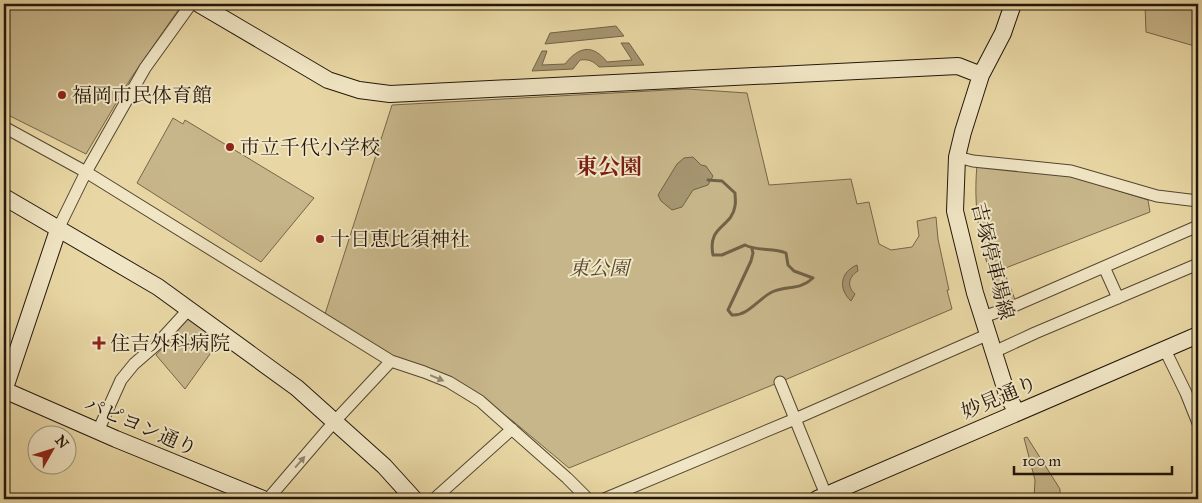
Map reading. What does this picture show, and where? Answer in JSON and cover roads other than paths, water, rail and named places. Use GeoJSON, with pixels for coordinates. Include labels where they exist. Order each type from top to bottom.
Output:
{"type":"FeatureCollection","features":[{"type":"Feature","properties":{"kind":"street"},"geometry":{"type":"LineString","coordinates":[[4,390],[59,227],[86,172],[145,68],[191,4]]}},
{"type":"Feature","properties":{"kind":"street"},"geometry":{"type":"LineString","coordinates":[[199,4],[328,80],[358,90],[390,94],[958,66],[981,74]]}},
{"type":"Feature","properties":{"kind":"street","name":"吉塚停車場線"},"geometry":{"type":"LineString","coordinates":[[1013,4],[1003,33],[981,74],[962,132],[957,158],[955,211],[975,293],[1007,394],[1017,413]]}},
{"type":"Feature","properties":{"kind":"street"},"geometry":{"type":"LineString","coordinates":[[4,127],[86,172],[392,361],[449,382],[480,401],[588,499]]}},
{"type":"Feature","properties":{"kind":"street"},"geometry":{"type":"LineString","coordinates":[[957,158],[1071,171],[1156,196],[1198,201]]}},
{"type":"Feature","properties":{"kind":"street"},"geometry":{"type":"LineString","coordinates":[[4,197],[59,227],[158,287],[297,388],[384,466],[414,499]]}},
{"type":"Feature","properties":{"kind":"street"},"geometry":{"type":"LineString","coordinates":[[984,317],[1198,226]]}},
{"type":"Feature","properties":{"kind":"street"},"geometry":{"type":"LineString","coordinates":[[994,352],[1198,264]]}},
{"type":"Feature","properties":{"kind":"street"},"geometry":{"type":"LineString","coordinates":[[1104,267],[1118,298]]}},
{"type":"Feature","properties":{"kind":"street"},"geometry":{"type":"LineString","coordinates":[[98,431],[121,380],[134,364],[157,344],[189,309]]}},
{"type":"Feature","properties":{"kind":"street"},"geometry":{"type":"LineString","coordinates":[[604,499],[795,419],[989,334]]}},
{"type":"Feature","properties":{"kind":"street","name":"妙見通り"},"geometry":{"type":"LineString","coordinates":[[821,497],[1198,335]]}},
{"type":"Feature","properties":{"kind":"street"},"geometry":{"type":"LineString","coordinates":[[1165,350],[1198,423]]}},
{"type":"Feature","properties":{"kind":"street"},"geometry":{"type":"LineString","coordinates":[[268,499],[334,422],[392,361]]}},
{"type":"Feature","properties":{"kind":"street"},"geometry":{"type":"LineString","coordinates":[[780,382],[795,419],[821,497]]}},
{"type":"Feature","properties":{"kind":"street","name":"パピヨン通り"},"geometry":{"type":"LineString","coordinates":[[4,390],[263,499]]}},
{"type":"Feature","properties":{"kind":"street"},"geometry":{"type":"LineString","coordinates":[[434,499],[512,429]]}},
{"type":"Feature","properties":{"kind":"waterway"},"geometry":{"type":"LineString","coordinates":[[708,180],[722,181],[735,193],[733,213],[713,238],[713,255],[722,255],[745,245],[781,251],[786,253],[788,265],[794,271],[813,278],[803,285],[772,292],[743,313],[732,315],[728,310],[751,261],[752,249]]}},
{"type":"Feature","properties":{"kind":"railway"},"geometry":{"type":"LineString","coordinates":[[1176,499],[1198,490]]}},
{"type":"Feature","properties":{"kind":"place","name":"福岡市民体育館"},"geometry":{"type":"Point","coordinates":[62,95]}},
{"type":"Feature","properties":{"kind":"place","name":"市立千代小学校"},"geometry":{"type":"Point","coordinates":[230,147]}},
{"type":"Feature","properties":{"kind":"place","name":"十日恵比須神社"},"geometry":{"type":"Point","coordinates":[320,239]}},
{"type":"Feature","properties":{"kind":"place","name":"住吉外科病院"},"geometry":{"type":"Point","coordinates":[99,343]}},
{"type":"Feature","properties":{"kind":"district","name":"東公園"},"geometry":{"type":"Point","coordinates":[609,166]}}]}
